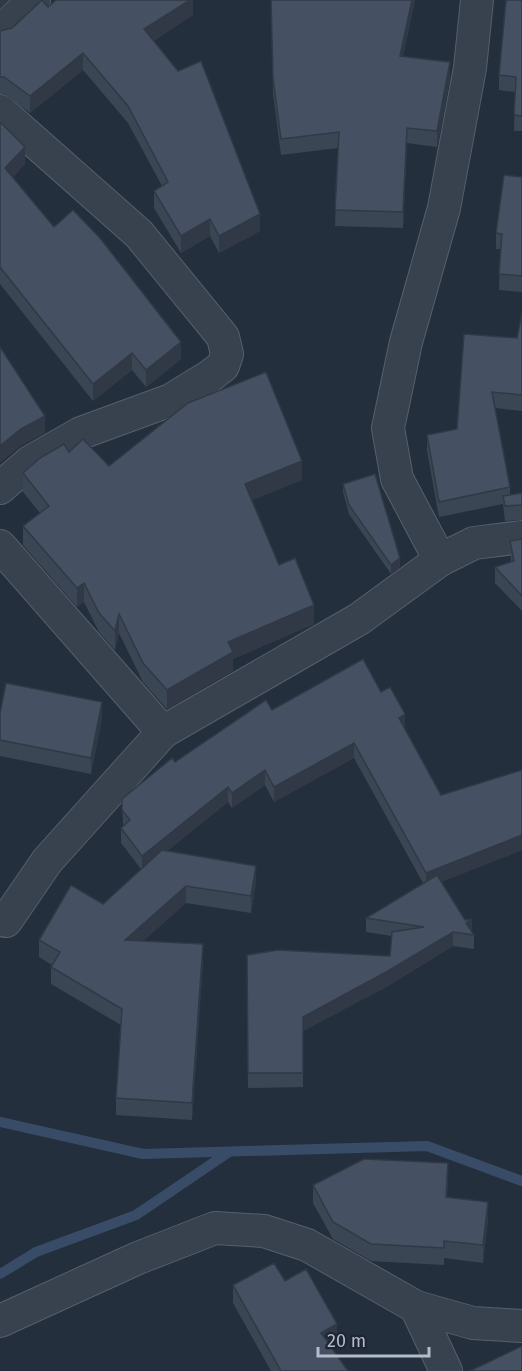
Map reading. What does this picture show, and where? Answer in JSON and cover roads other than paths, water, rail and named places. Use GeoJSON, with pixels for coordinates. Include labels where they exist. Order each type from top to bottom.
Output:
{"type":"FeatureCollection","features":[{"type":"Feature","properties":{"kind":"street"},"geometry":{"type":"LineString","coordinates":[[0,32],[34,0]]}},
{"type":"Feature","properties":{"kind":"street"},"geometry":{"type":"LineString","coordinates":[[440,560],[397,479],[388,428],[406,342],[444,208],[470,68],[477,0]]}},
{"type":"Feature","properties":{"kind":"street"},"geometry":{"type":"LineString","coordinates":[[0,111],[139,234],[223,338],[227,354],[224,366],[171,400],[81,433],[30,462],[0,488]]}},
{"type":"Feature","properties":{"kind":"street"},"geometry":{"type":"LineString","coordinates":[[6,921],[47,861],[163,732],[359,619],[440,560],[474,543],[522,537]]}},
{"type":"Feature","properties":{"kind":"street"},"geometry":{"type":"LineString","coordinates":[[0,546],[163,732]]}},
{"type":"Feature","properties":{"kind":"street"},"geometry":{"type":"LineString","coordinates":[[0,1321],[138,1258],[215,1228],[264,1231],[307,1245],[416,1307],[473,1323],[522,1326]]}},
{"type":"Feature","properties":{"kind":"street"},"geometry":{"type":"LineString","coordinates":[[416,1307],[446,1371]]}},
{"type":"Feature","properties":{"kind":"waterway"},"geometry":{"type":"LineString","coordinates":[[0,1122],[143,1154],[427,1146],[522,1181]]}},
{"type":"Feature","properties":{"kind":"waterway"},"geometry":{"type":"LineString","coordinates":[[0,1274],[36,1252],[136,1215],[229,1152]]}}]}
